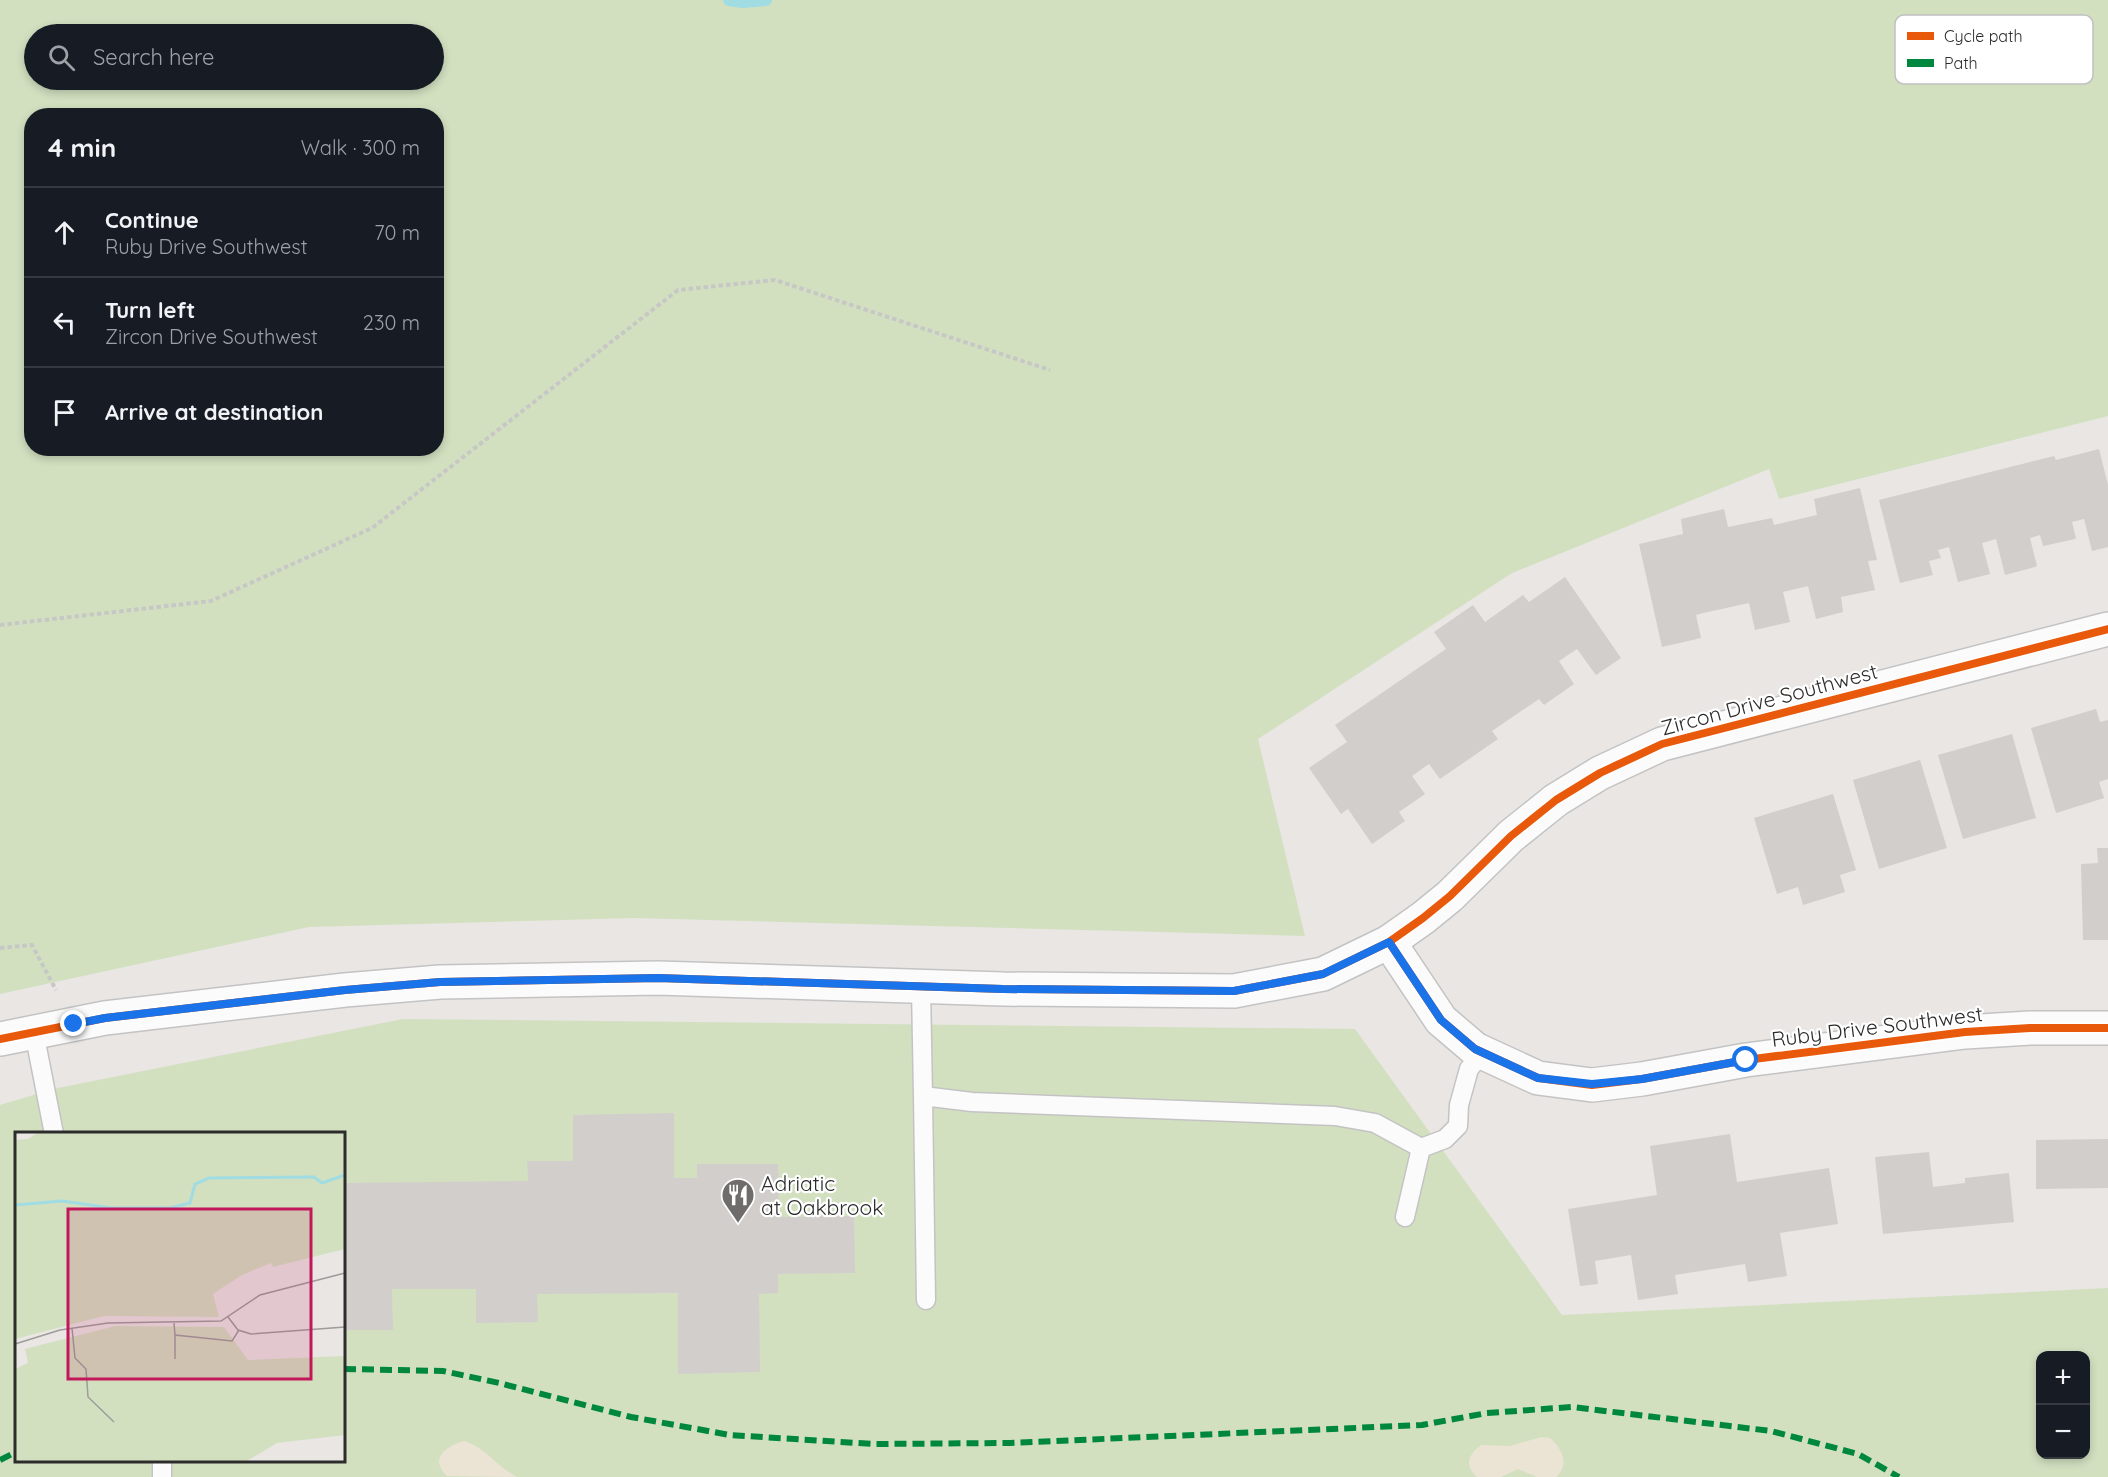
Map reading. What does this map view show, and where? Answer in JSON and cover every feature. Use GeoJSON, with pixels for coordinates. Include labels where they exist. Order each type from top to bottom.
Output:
{"type":"FeatureCollection","features":[{"type":"Feature","properties":{"kind":"street","name":"Zircon Drive Southwest"},"geometry":{"type":"LineString","coordinates":[[0,1039],[105,1018],[335,991],[440,982],[658,978],[921,987],[1234,991],[1323,974],[1389,942],[1423,918],[1450,896],[1511,836],[1556,800],[1600,773],[1662,744],[2108,629]]}},
{"type":"Feature","properties":{"kind":"street","name":"Ruby Drive Southwest"},"geometry":{"type":"LineString","coordinates":[[1389,942],[1441,1020],[1475,1049],[1538,1078],[1592,1084],[1642,1079],[1746,1060],[1965,1032],[2030,1028],[2108,1028]]}},
{"type":"Feature","properties":{"kind":"lane"},"geometry":{"type":"LineString","coordinates":[[921,987],[926,1300]]}},
{"type":"Feature","properties":{"kind":"lane"},"geometry":{"type":"LineString","coordinates":[[34,1032],[54,1132]]}},
{"type":"Feature","properties":{"kind":"lane"},"geometry":{"type":"LineString","coordinates":[[922,1096],[972,1102],[1335,1116],[1375,1123],[1421,1148],[1445,1139],[1458,1126],[1459,1105],[1469,1069],[1482,1053]]}},
{"type":"Feature","properties":{"kind":"lane"},"geometry":{"type":"LineString","coordinates":[[1406,1217],[1421,1148]]}},
{"type":"Feature","properties":{"kind":"path"},"geometry":{"type":"LineString","coordinates":[[0,625],[211,601],[372,528],[678,290],[775,280],[1050,370]]}},
{"type":"Feature","properties":{"kind":"path"},"geometry":{"type":"LineString","coordinates":[[0,948],[32,945],[74,1024]]}},
{"type":"Feature","properties":{"kind":"green space"},"geometry":{"type":"Polygon","coordinates":[[[0,0],[2108,0],[2108,416],[1779,499],[1769,469],[1512,573],[1258,739],[1305,936],[634,918],[309,927],[0,994],[0,0]]]}},
{"type":"Feature","properties":{"kind":"green space"},"geometry":{"type":"Polygon","coordinates":[[[403,1019],[1355,1029],[1562,1315],[2108,1288],[2108,1477],[0,1477],[0,1105],[53,1089],[403,1019]]]}},
{"type":"Feature","properties":{"kind":"sand"},"geometry":{"type":"Polygon","coordinates":[[[1541,1437],[1550,1438],[1563,1457],[1563,1467],[1556,1477],[1537,1477],[1518,1469],[1501,1477],[1477,1477],[1470,1468],[1469,1460],[1481,1445],[1510,1446],[1541,1437]]]}},
{"type":"Feature","properties":{"kind":"sand"},"geometry":{"type":"Polygon","coordinates":[[[464,1441],[478,1448],[517,1477],[447,1476],[439,1464],[440,1458],[446,1450],[464,1441]]]}},
{"type":"Feature","properties":{"kind":"building"},"geometry":{"type":"Polygon","coordinates":[[[2099,449],[2108,485],[2108,547],[2092,551],[2084,519],[2072,522],[2075,539],[2043,546],[2040,535],[2030,538],[2037,566],[2035,567],[2005,575],[1996,539],[1982,543],[1990,574],[1958,582],[1949,547],[1938,550],[1941,558],[1929,561],[1933,575],[1900,583],[1879,500],[2054,456],[2056,460],[2099,449]]]}},
{"type":"Feature","properties":{"kind":"building"},"geometry":{"type":"Polygon","coordinates":[[[1860,488],[1877,560],[1868,561],[1875,590],[1841,597],[1843,612],[1816,619],[1808,586],[1783,592],[1790,622],[1755,630],[1749,603],[1703,613],[1696,615],[1701,638],[1662,647],[1639,544],[1683,534],[1681,519],[1724,509],[1728,527],[1772,518],[1774,525],[1817,515],[1814,499],[1860,488]]]}},
{"type":"Feature","properties":{"kind":"building"},"geometry":{"type":"Polygon","coordinates":[[[1565,577],[1621,658],[1596,675],[1577,649],[1559,661],[1574,684],[1544,705],[1539,699],[1492,731],[1498,739],[1440,779],[1429,764],[1412,776],[1425,794],[1399,812],[1405,821],[1372,844],[1348,809],[1341,814],[1309,768],[1347,742],[1335,725],[1446,649],[1434,632],[1473,605],[1485,622],[1523,595],[1529,602],[1565,577]]]}},
{"type":"Feature","properties":{"kind":"building"},"geometry":{"type":"Polygon","coordinates":[[[2096,709],[2100,722],[2108,720],[2108,779],[2099,782],[2104,798],[2056,813],[2031,728],[2096,709]]]}},
{"type":"Feature","properties":{"kind":"building"},"geometry":{"type":"Polygon","coordinates":[[[2012,734],[2036,818],[1963,839],[1938,755],[2012,734]]]}},
{"type":"Feature","properties":{"kind":"building"},"geometry":{"type":"Polygon","coordinates":[[[1920,760],[1947,848],[1879,869],[1853,780],[1920,760]]]}},
{"type":"Feature","properties":{"kind":"building"},"geometry":{"type":"Polygon","coordinates":[[[1833,794],[1856,870],[1840,875],[1845,892],[1803,905],[1798,887],[1777,894],[1754,818],[1833,794]]]}},
{"type":"Feature","properties":{"kind":"building"},"geometry":{"type":"Polygon","coordinates":[[[2097,848],[2108,848],[2108,940],[2083,940],[2081,864],[2098,863],[2097,848]]]}},
{"type":"Feature","properties":{"kind":"building"},"geometry":{"type":"Polygon","coordinates":[[[674,1113],[674,1178],[697,1178],[697,1164],[778,1164],[779,1217],[854,1216],[855,1273],[778,1274],[778,1293],[759,1294],[760,1372],[678,1374],[678,1293],[537,1294],[538,1322],[476,1323],[476,1289],[392,1289],[393,1330],[345,1330],[345,1183],[528,1181],[527,1161],[573,1161],[573,1115],[674,1113]]]}},
{"type":"Feature","properties":{"kind":"building"},"geometry":{"type":"Polygon","coordinates":[[[1730,1134],[1737,1182],[1829,1168],[1838,1224],[1780,1233],[1787,1276],[1748,1282],[1745,1264],[1675,1275],[1678,1294],[1638,1300],[1631,1255],[1595,1261],[1598,1284],[1580,1286],[1568,1209],[1657,1195],[1650,1146],[1730,1134]]]}},
{"type":"Feature","properties":{"kind":"building"},"geometry":{"type":"Polygon","coordinates":[[[2108,1139],[2108,1188],[2036,1189],[2036,1140],[2108,1139]]]}},
{"type":"Feature","properties":{"kind":"building"},"geometry":{"type":"Polygon","coordinates":[[[1929,1152],[1933,1187],[1965,1183],[1965,1178],[2009,1173],[2014,1222],[1883,1234],[1875,1157],[1929,1152]]]}},
{"type":"Feature","properties":{"kind":"waterway"},"geometry":{"type":"LineString","coordinates":[[729,0],[742,2],[766,0]]}},
{"type":"Feature","properties":{"kind":"marked path"},"geometry":{"type":"LineString","coordinates":[[345,1369],[443,1371],[631,1417],[730,1435],[874,1444],[1010,1443],[1422,1425],[1487,1413],[1572,1407],[1771,1431],[1858,1454],[1899,1477]]}},
{"type":"Feature","properties":{"kind":"marked path"},"geometry":{"type":"LineString","coordinates":[[0,1460],[15,1452]]}},
{"type":"Feature","properties":{"kind":"cycle path"},"geometry":{"type":"LineString","coordinates":[[0,1039],[105,1018],[345,990],[440,982],[658,978],[1003,989],[1234,991],[1323,974],[1389,942],[1423,918],[1450,896],[1511,836],[1556,800],[1600,773],[1662,744],[2108,629]]}},
{"type":"Feature","properties":{"kind":"cycle path"},"geometry":{"type":"LineString","coordinates":[[1389,942],[1441,1020],[1475,1049],[1538,1078],[1592,1085],[1642,1079],[1746,1060],[1965,1032],[2030,1028],[2108,1028]]}},
{"type":"Feature","properties":{"kind":"place","name":"Adriatic at Oakbrook"},"geometry":{"type":"Point","coordinates":[738,1224]}},
{"type":"Feature","properties":{"kind":"route"},"geometry":{"type":"LineString","coordinates":[[74,1024],[105,1018],[345,990],[440,982],[658,978],[1003,989],[1234,991],[1323,974],[1389,942],[1441,1020],[1475,1049],[1538,1078],[1592,1084],[1642,1079],[1746,1060]]}}]}
